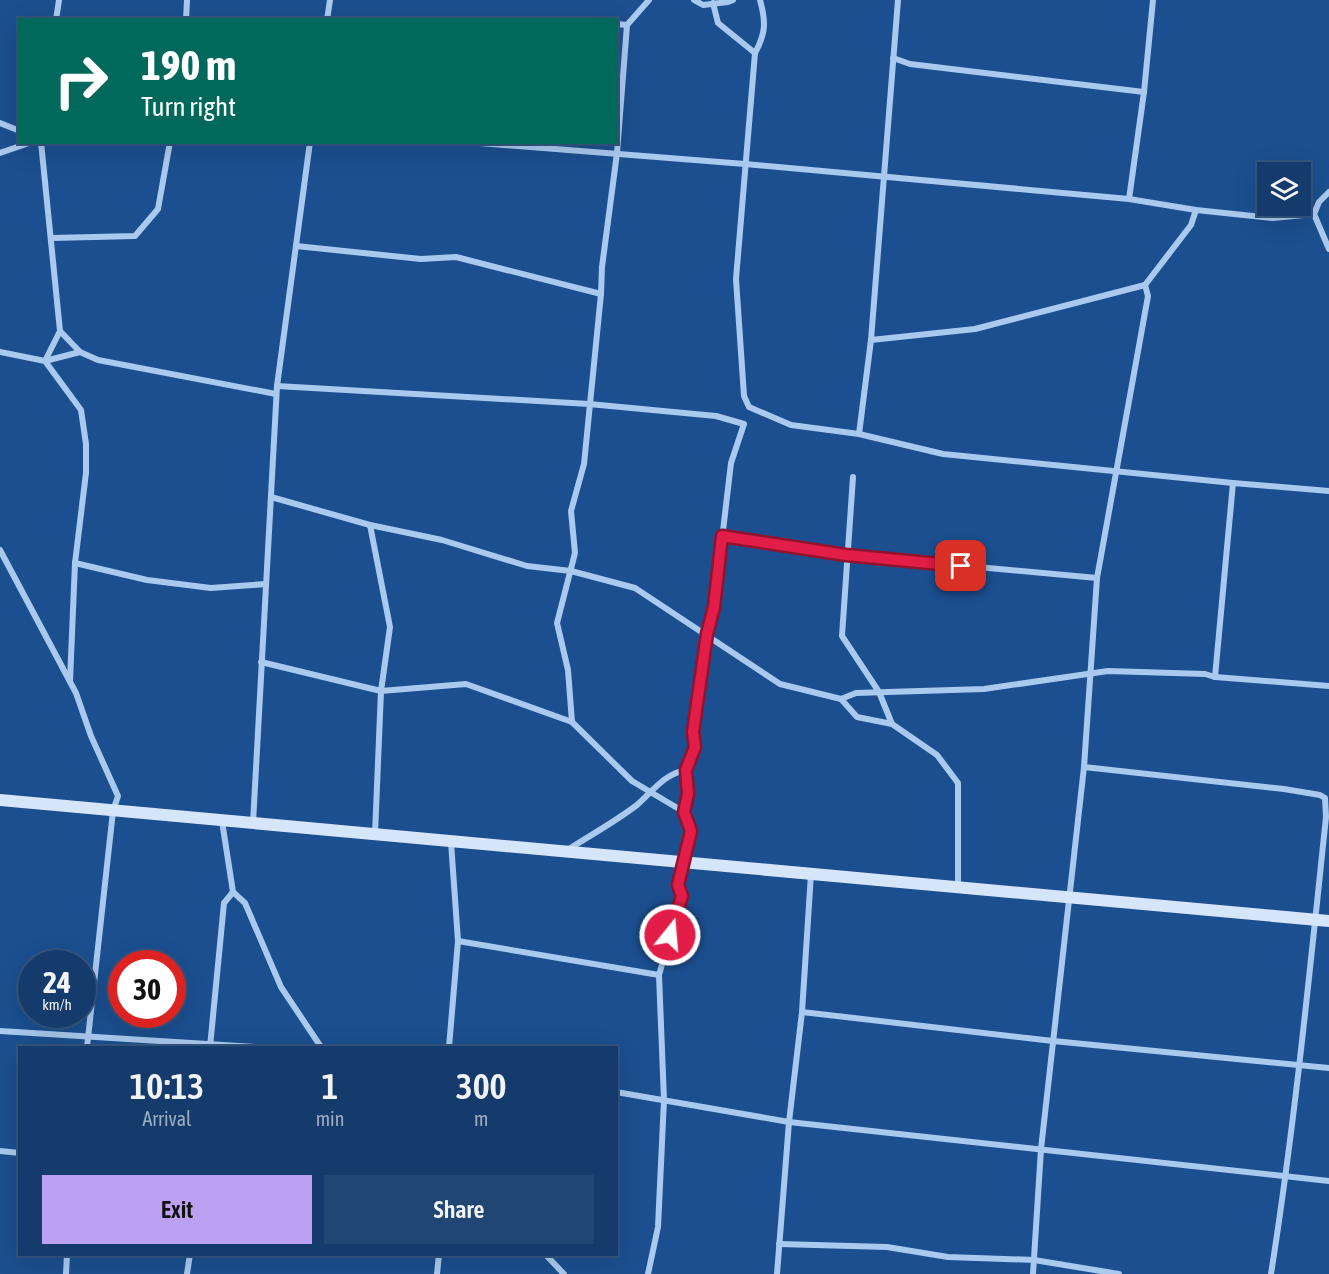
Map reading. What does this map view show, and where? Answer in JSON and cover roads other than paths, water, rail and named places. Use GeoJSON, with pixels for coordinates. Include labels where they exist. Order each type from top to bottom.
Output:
{"type":"FeatureCollection","features":[{"type":"Feature","properties":{"kind":"main road"},"geometry":{"type":"LineString","coordinates":[[0,800],[1329,921]]}},
{"type":"Feature","properties":{"kind":"street"},"geometry":{"type":"LineString","coordinates":[[56,18],[59,0]]}},
{"type":"Feature","properties":{"kind":"street"},"geometry":{"type":"LineString","coordinates":[[186,18],[187,0]]}},
{"type":"Feature","properties":{"kind":"street"},"geometry":{"type":"LineString","coordinates":[[327,18],[330,0]]}},
{"type":"Feature","properties":{"kind":"street"},"geometry":{"type":"LineString","coordinates":[[618,140],[627,25],[649,0]]}},
{"type":"Feature","properties":{"kind":"street"},"geometry":{"type":"LineString","coordinates":[[694,0],[703,5],[733,0]]}},
{"type":"Feature","properties":{"kind":"street"},"geometry":{"type":"LineString","coordinates":[[760,0],[765,18],[763,39],[755,53],[736,279],[744,396],[749,407],[791,425],[859,434],[943,454],[1329,491]]}},
{"type":"Feature","properties":{"kind":"street"},"geometry":{"type":"LineString","coordinates":[[859,434],[871,340],[898,0]]}},
{"type":"Feature","properties":{"kind":"street"},"geometry":{"type":"LineString","coordinates":[[1129,199],[1144,92],[1153,0]]}},
{"type":"Feature","properties":{"kind":"street"},"geometry":{"type":"LineString","coordinates":[[713,3],[718,23],[755,53]]}},
{"type":"Feature","properties":{"kind":"street"},"geometry":{"type":"LineString","coordinates":[[618,24],[627,25]]}},
{"type":"Feature","properties":{"kind":"street"},"geometry":{"type":"LineString","coordinates":[[893,58],[910,64],[1144,92]]}},
{"type":"Feature","properties":{"kind":"street"},"geometry":{"type":"LineString","coordinates":[[0,123],[18,130]]}},
{"type":"Feature","properties":{"kind":"street"},"geometry":{"type":"LineString","coordinates":[[0,153],[26,144]]}},
{"type":"Feature","properties":{"kind":"street"},"geometry":{"type":"LineString","coordinates":[[41,144],[60,331],[45,361]]}},
{"type":"Feature","properties":{"kind":"street"},"geometry":{"type":"LineString","coordinates":[[52,238],[135,236],[158,209],[170,144]]}},
{"type":"Feature","properties":{"kind":"street"},"geometry":{"type":"LineString","coordinates":[[253,824],[276,394],[310,144]]}},
{"type":"Feature","properties":{"kind":"street"},"geometry":{"type":"LineString","coordinates":[[473,144],[617,153],[883,176],[1129,199],[1196,210],[1273,218],[1314,214]]}},
{"type":"Feature","properties":{"kind":"street"},"geometry":{"type":"LineString","coordinates":[[572,722],[568,669],[557,623],[575,553],[571,511],[584,464],[602,294],[602,267],[618,144]]}},
{"type":"Feature","properties":{"kind":"street"},"geometry":{"type":"LineString","coordinates":[[1329,192],[1319,202],[1314,214],[1329,249]]}},
{"type":"Feature","properties":{"kind":"street"},"geometry":{"type":"LineString","coordinates":[[871,340],[975,329],[1145,285],[1191,225],[1196,210]]}},
{"type":"Feature","properties":{"kind":"street"},"geometry":{"type":"LineString","coordinates":[[296,246],[421,259],[456,257],[602,294]]}},
{"type":"Feature","properties":{"kind":"street"},"geometry":{"type":"LineString","coordinates":[[1033,1274],[1041,1149],[1084,767],[1097,578],[1148,296],[1145,285]]}},
{"type":"Feature","properties":{"kind":"street"},"geometry":{"type":"LineString","coordinates":[[60,331],[80,352],[98,360],[276,394]]}},
{"type":"Feature","properties":{"kind":"street"},"geometry":{"type":"LineString","coordinates":[[0,352],[45,361],[80,352]]}},
{"type":"Feature","properties":{"kind":"street"},"geometry":{"type":"LineString","coordinates":[[45,361],[81,410],[86,444],[86,474],[75,563],[70,681]]}},
{"type":"Feature","properties":{"kind":"street"},"geometry":{"type":"LineString","coordinates":[[277,386],[589,404],[716,416],[744,424],[731,464],[714,607],[707,634],[693,732],[695,747],[686,770],[688,794],[684,812],[691,831],[678,885],[682,896],[659,975],[664,1100],[658,1227],[648,1274]]}},
{"type":"Feature","properties":{"kind":"street"},"geometry":{"type":"LineString","coordinates":[[853,477],[842,636],[879,692],[892,724]]}},
{"type":"Feature","properties":{"kind":"street"},"geometry":{"type":"LineString","coordinates":[[1215,677],[1233,483]]}},
{"type":"Feature","properties":{"kind":"street"},"geometry":{"type":"LineString","coordinates":[[271,497],[370,525],[442,540],[527,566],[570,571],[636,588],[780,684],[841,699],[857,717],[892,724],[937,754],[958,783],[958,887]]}},
{"type":"Feature","properties":{"kind":"street"},"geometry":{"type":"LineString","coordinates":[[370,525],[390,627],[381,691],[375,835]]}},
{"type":"Feature","properties":{"kind":"street"},"geometry":{"type":"LineString","coordinates":[[722,536],[846,555],[1097,578]]}},
{"type":"Feature","properties":{"kind":"street"},"geometry":{"type":"LineString","coordinates":[[0,550],[76,693],[91,736],[118,796],[113,811],[87,1046]]}},
{"type":"Feature","properties":{"kind":"street"},"geometry":{"type":"LineString","coordinates":[[75,563],[147,580],[211,588],[266,584]]}},
{"type":"Feature","properties":{"kind":"street"},"geometry":{"type":"LineString","coordinates":[[261,663],[381,691],[466,684],[572,722],[632,781],[684,812]]}},
{"type":"Feature","properties":{"kind":"street"},"geometry":{"type":"LineString","coordinates":[[841,699],[856,693],[984,689],[1108,671],[1205,674],[1215,677],[1329,687]]}},
{"type":"Feature","properties":{"kind":"street"},"geometry":{"type":"LineString","coordinates":[[1084,767],[1284,789],[1320,795],[1325,798],[1326,816],[1300,1065],[1271,1274]]}},
{"type":"Feature","properties":{"kind":"street"},"geometry":{"type":"LineString","coordinates":[[564,852],[638,804],[648,792],[674,772],[686,770]]}},
{"type":"Feature","properties":{"kind":"street"},"geometry":{"type":"LineString","coordinates":[[222,821],[233,892],[245,903],[281,987],[320,1046]]}},
{"type":"Feature","properties":{"kind":"street"},"geometry":{"type":"LineString","coordinates":[[449,1046],[458,940],[451,842]]}},
{"type":"Feature","properties":{"kind":"street"},"geometry":{"type":"LineString","coordinates":[[777,1274],[789,1122],[802,1012],[811,874]]}},
{"type":"Feature","properties":{"kind":"street"},"geometry":{"type":"LineString","coordinates":[[0,1031],[210,1046],[224,903],[233,892]]}},
{"type":"Feature","properties":{"kind":"street"},"geometry":{"type":"LineString","coordinates":[[458,940],[659,975]]}},
{"type":"Feature","properties":{"kind":"street"},"geometry":{"type":"LineString","coordinates":[[802,1012],[1053,1041],[1329,1068]]}},
{"type":"Feature","properties":{"kind":"street"},"geometry":{"type":"LineString","coordinates":[[618,1092],[789,1122],[1329,1181]]}},
{"type":"Feature","properties":{"kind":"street"},"geometry":{"type":"LineString","coordinates":[[0,1151],[18,1153]]}},
{"type":"Feature","properties":{"kind":"street"},"geometry":{"type":"LineString","coordinates":[[779,1244],[887,1247],[948,1257],[1034,1260],[1119,1274]]}},
{"type":"Feature","properties":{"kind":"street"},"geometry":{"type":"LineString","coordinates":[[66,1274],[67,1256]]}},
{"type":"Feature","properties":{"kind":"street"},"geometry":{"type":"LineString","coordinates":[[187,1274],[190,1256]]}},
{"type":"Feature","properties":{"kind":"street"},"geometry":{"type":"LineString","coordinates":[[437,1274],[439,1256]]}},
{"type":"Feature","properties":{"kind":"street"},"geometry":{"type":"LineString","coordinates":[[547,1256],[564,1274]]}}]}
